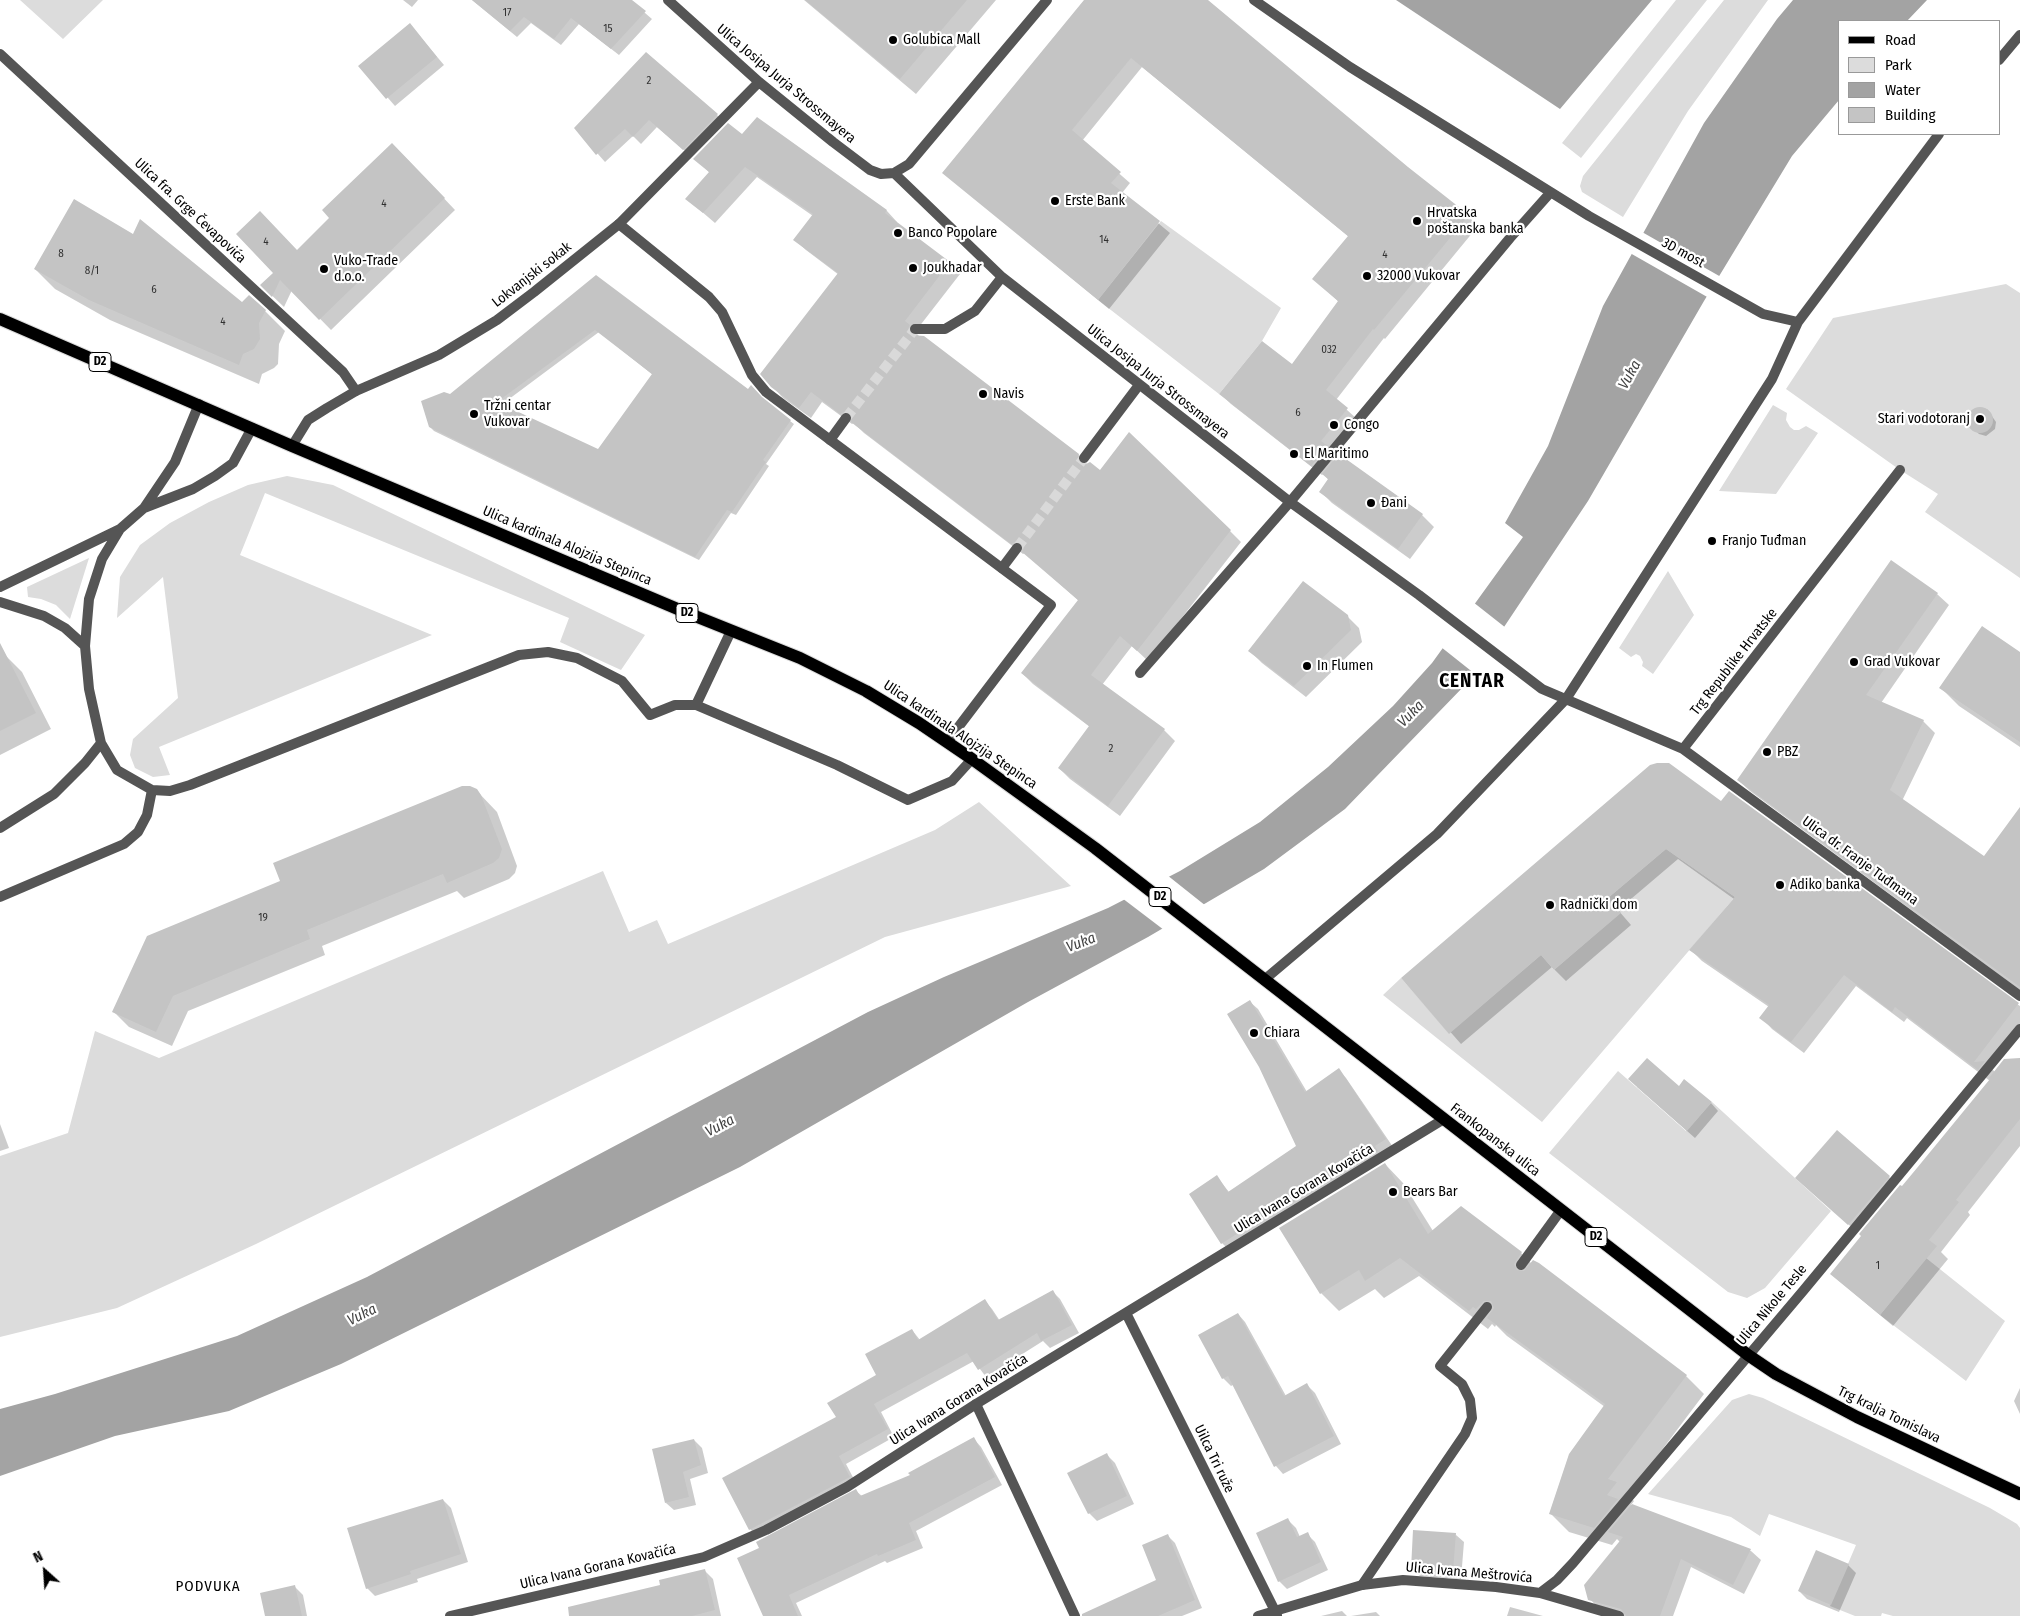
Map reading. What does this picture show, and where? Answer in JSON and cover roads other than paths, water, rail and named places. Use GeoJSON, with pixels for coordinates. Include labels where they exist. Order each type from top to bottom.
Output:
{"type":"FeatureCollection","features":[{"type":"Feature","properties":{"kind":"main road","name":"Ulica kardinala Alojzija Stepinca"},"geometry":{"type":"LineString","coordinates":[[0,319],[292,446],[731,631],[800,658],[866,691],[972,759],[1096,848],[1225,947]]}},
{"type":"Feature","properties":{"kind":"main road","name":"Frankopanska ulica"},"geometry":{"type":"LineString","coordinates":[[1225,947],[1264,980],[1748,1355]]}},
{"type":"Feature","properties":{"kind":"main road","name":"Trg kralja Tomislava"},"geometry":{"type":"LineString","coordinates":[[1748,1355],[1792,1383],[1858,1417],[2020,1494]]}},
{"type":"Feature","properties":{"kind":"street","name":"Ulica Josipa Jurja Strossmayera"},"geometry":{"type":"LineString","coordinates":[[668,0],[759,82],[870,170],[881,174],[894,173],[1002,277],[1139,385],[1290,502],[1419,595],[1542,689],[1566,699]]}},
{"type":"Feature","properties":{"kind":"street"},"geometry":{"type":"LineString","coordinates":[[894,173],[909,164],[1047,0]]}},
{"type":"Feature","properties":{"kind":"street","name":"3D most"},"geometry":{"type":"LineString","coordinates":[[1254,0],[1350,67],[1550,193],[1763,314],[1798,322]]}},
{"type":"Feature","properties":{"kind":"street"},"geometry":{"type":"LineString","coordinates":[[2000,59],[2020,36]]}},
{"type":"Feature","properties":{"kind":"street","name":"Ulica fra. Grge Čevapovića"},"geometry":{"type":"LineString","coordinates":[[0,54],[343,372],[356,392]]}},
{"type":"Feature","properties":{"kind":"street","name":"Lokvanjski sokak"},"geometry":{"type":"LineString","coordinates":[[292,446],[308,420],[356,392],[439,355],[497,320],[619,224],[759,82]]}},
{"type":"Feature","properties":{"kind":"street"},"geometry":{"type":"LineString","coordinates":[[1264,980],[1437,834],[1566,699],[1772,379],[1798,322],[1938,135]]}},
{"type":"Feature","properties":{"kind":"street"},"geometry":{"type":"LineString","coordinates":[[1140,673],[1290,502],[1510,238],[1550,193]]}},
{"type":"Feature","properties":{"kind":"street"},"geometry":{"type":"LineString","coordinates":[[619,224],[709,297],[722,312],[752,376],[766,392],[1051,605],[947,742]]}},
{"type":"Feature","properties":{"kind":"street"},"geometry":{"type":"LineString","coordinates":[[915,328],[945,329],[975,311],[1002,277]]}},
{"type":"Feature","properties":{"kind":"street"},"geometry":{"type":"LineString","coordinates":[[1084,458],[1139,385]]}},
{"type":"Feature","properties":{"kind":"street"},"geometry":{"type":"LineString","coordinates":[[0,587],[120,529],[144,508],[175,462],[199,404]]}},
{"type":"Feature","properties":{"kind":"street"},"geometry":{"type":"LineString","coordinates":[[830,440],[846,418]]}},
{"type":"Feature","properties":{"kind":"street"},"geometry":{"type":"LineString","coordinates":[[144,508],[193,489],[233,463],[252,428]]}},
{"type":"Feature","properties":{"kind":"street","name":"Trg Republike Hrvatske"},"geometry":{"type":"LineString","coordinates":[[1683,749],[1900,470]]}},
{"type":"Feature","properties":{"kind":"street"},"geometry":{"type":"LineString","coordinates":[[120,529],[102,559],[90,600],[84,646],[89,689],[101,743],[118,770],[152,790],[170,791],[190,785],[519,655],[548,652],[577,658],[622,681],[650,715],[675,705],[696,705],[828,762],[908,800],[952,781],[972,759]]}},
{"type":"Feature","properties":{"kind":"street"},"geometry":{"type":"LineString","coordinates":[[1002,568],[1016,548]]}},
{"type":"Feature","properties":{"kind":"street"},"geometry":{"type":"LineString","coordinates":[[0,602],[44,616],[65,628],[84,646]]}},
{"type":"Feature","properties":{"kind":"street"},"geometry":{"type":"LineString","coordinates":[[696,705],[731,631]]}},
{"type":"Feature","properties":{"kind":"street"},"geometry":{"type":"LineString","coordinates":[[1566,699],[1683,749]]}},
{"type":"Feature","properties":{"kind":"street"},"geometry":{"type":"LineString","coordinates":[[0,828],[54,794],[101,743]]}},
{"type":"Feature","properties":{"kind":"street","name":"Ulica dr. Franje Tuđmana"},"geometry":{"type":"LineString","coordinates":[[1683,749],[2020,996]]}},
{"type":"Feature","properties":{"kind":"street"},"geometry":{"type":"LineString","coordinates":[[0,897],[124,844],[138,832],[147,816],[152,790]]}},
{"type":"Feature","properties":{"kind":"street","name":"Ulica Nikole Tesle"},"geometry":{"type":"LineString","coordinates":[[1540,1593],[1557,1580],[1572,1563],[2020,1030]]}},
{"type":"Feature","properties":{"kind":"street","name":"Ulica Ivana Gorana Kovačića"},"geometry":{"type":"LineString","coordinates":[[450,1616],[704,1557],[766,1530],[847,1487],[976,1404],[1444,1119]]}},
{"type":"Feature","properties":{"kind":"street"},"geometry":{"type":"LineString","coordinates":[[1520,1265],[1561,1210]]}},
{"type":"Feature","properties":{"kind":"street"},"geometry":{"type":"LineString","coordinates":[[1362,1585],[1465,1434],[1472,1418],[1470,1400],[1462,1384],[1440,1366],[1487,1307]]}},
{"type":"Feature","properties":{"kind":"street","name":"Uilca Tri ruže"},"geometry":{"type":"LineString","coordinates":[[1126,1313],[1276,1613]]}},
{"type":"Feature","properties":{"kind":"street"},"geometry":{"type":"LineString","coordinates":[[976,1404],[1075,1616]]}},
{"type":"Feature","properties":{"kind":"street","name":"Ulica Ivana Meštrovića"},"geometry":{"type":"LineString","coordinates":[[1258,1616],[1276,1613],[1362,1585],[1403,1580],[1496,1587],[1540,1593],[1619,1616]]}},
{"type":"Feature","properties":{"kind":"water"},"geometry":{"type":"Polygon","coordinates":[[[1396,0],[1652,0],[1560,109],[1396,0]]]}},
{"type":"Feature","properties":{"kind":"water","name":"Vuka"},"geometry":{"type":"Polygon","coordinates":[[[1793,0],[1927,0],[1908,20],[1838,20],[1838,101],[1792,156],[1704,301],[1588,501],[1466,684],[1345,809],[1264,869],[1148,937],[1028,1002],[740,1167],[341,1364],[229,1411],[115,1436],[0,1476],[0,1409],[55,1394],[237,1336],[367,1277],[868,1012],[944,977],[1108,908],[1180,871],[1260,822],[1328,767],[1393,706],[1432,663],[1523,537],[1505,523],[1548,446],[1603,306],[1704,123],[1777,19],[1793,0]]]}},
{"type":"Feature","properties":{"kind":"tunnel"},"geometry":{"type":"LineString","coordinates":[[846,418],[915,329]]}},
{"type":"Feature","properties":{"kind":"tunnel"},"geometry":{"type":"LineString","coordinates":[[1017,548],[1084,458]]}},
{"type":"Feature","properties":{"kind":"place","name":"Golubica Mall"},"geometry":{"type":"Point","coordinates":[893,40]}},
{"type":"Feature","properties":{"kind":"place","name":"Erste Bank"},"geometry":{"type":"Point","coordinates":[1055,201]}},
{"type":"Feature","properties":{"kind":"place","name":"Hrvatska poštanska banka"},"geometry":{"type":"Point","coordinates":[1417,221]}},
{"type":"Feature","properties":{"kind":"place","name":"Banco Popolare"},"geometry":{"type":"Point","coordinates":[898,233]}},
{"type":"Feature","properties":{"kind":"place","name":"Joukhadar"},"geometry":{"type":"Point","coordinates":[913,268]}},
{"type":"Feature","properties":{"kind":"place","name":"Vuko-Trade d.o.o."},"geometry":{"type":"Point","coordinates":[324,269]}},
{"type":"Feature","properties":{"kind":"place","name":"32000 Vukovar"},"geometry":{"type":"Point","coordinates":[1367,276]}},
{"type":"Feature","properties":{"kind":"place","name":"Navis"},"geometry":{"type":"Point","coordinates":[983,394]}},
{"type":"Feature","properties":{"kind":"place","name":"Tržni centar Vukovar"},"geometry":{"type":"Point","coordinates":[474,414]}},
{"type":"Feature","properties":{"kind":"place","name":"Stari vodotoranj"},"geometry":{"type":"Point","coordinates":[1980,419]}},
{"type":"Feature","properties":{"kind":"place","name":"Congo"},"geometry":{"type":"Point","coordinates":[1334,425]}},
{"type":"Feature","properties":{"kind":"place","name":"El Maritimo"},"geometry":{"type":"Point","coordinates":[1294,454]}},
{"type":"Feature","properties":{"kind":"place","name":"Đani"},"geometry":{"type":"Point","coordinates":[1371,503]}},
{"type":"Feature","properties":{"kind":"place","name":"Franjo Tuđman"},"geometry":{"type":"Point","coordinates":[1712,541]}},
{"type":"Feature","properties":{"kind":"place","name":"Grad Vukovar"},"geometry":{"type":"Point","coordinates":[1854,662]}},
{"type":"Feature","properties":{"kind":"place","name":"In Flumen"},"geometry":{"type":"Point","coordinates":[1307,666]}},
{"type":"Feature","properties":{"kind":"place","name":"PBZ"},"geometry":{"type":"Point","coordinates":[1767,752]}},
{"type":"Feature","properties":{"kind":"place","name":"Adiko banka"},"geometry":{"type":"Point","coordinates":[1780,885]}},
{"type":"Feature","properties":{"kind":"place","name":"Radnički dom"},"geometry":{"type":"Point","coordinates":[1550,905]}},
{"type":"Feature","properties":{"kind":"place","name":"Chiara"},"geometry":{"type":"Point","coordinates":[1254,1033]}},
{"type":"Feature","properties":{"kind":"place","name":"Bears Bar"},"geometry":{"type":"Point","coordinates":[1393,1192]}},
{"type":"Feature","properties":{"kind":"district","name":"CENTAR"},"geometry":{"type":"Point","coordinates":[1472,682]}},
{"type":"Feature","properties":{"kind":"district","name":"PODVUKA"},"geometry":{"type":"Point","coordinates":[208,1587]}}]}
